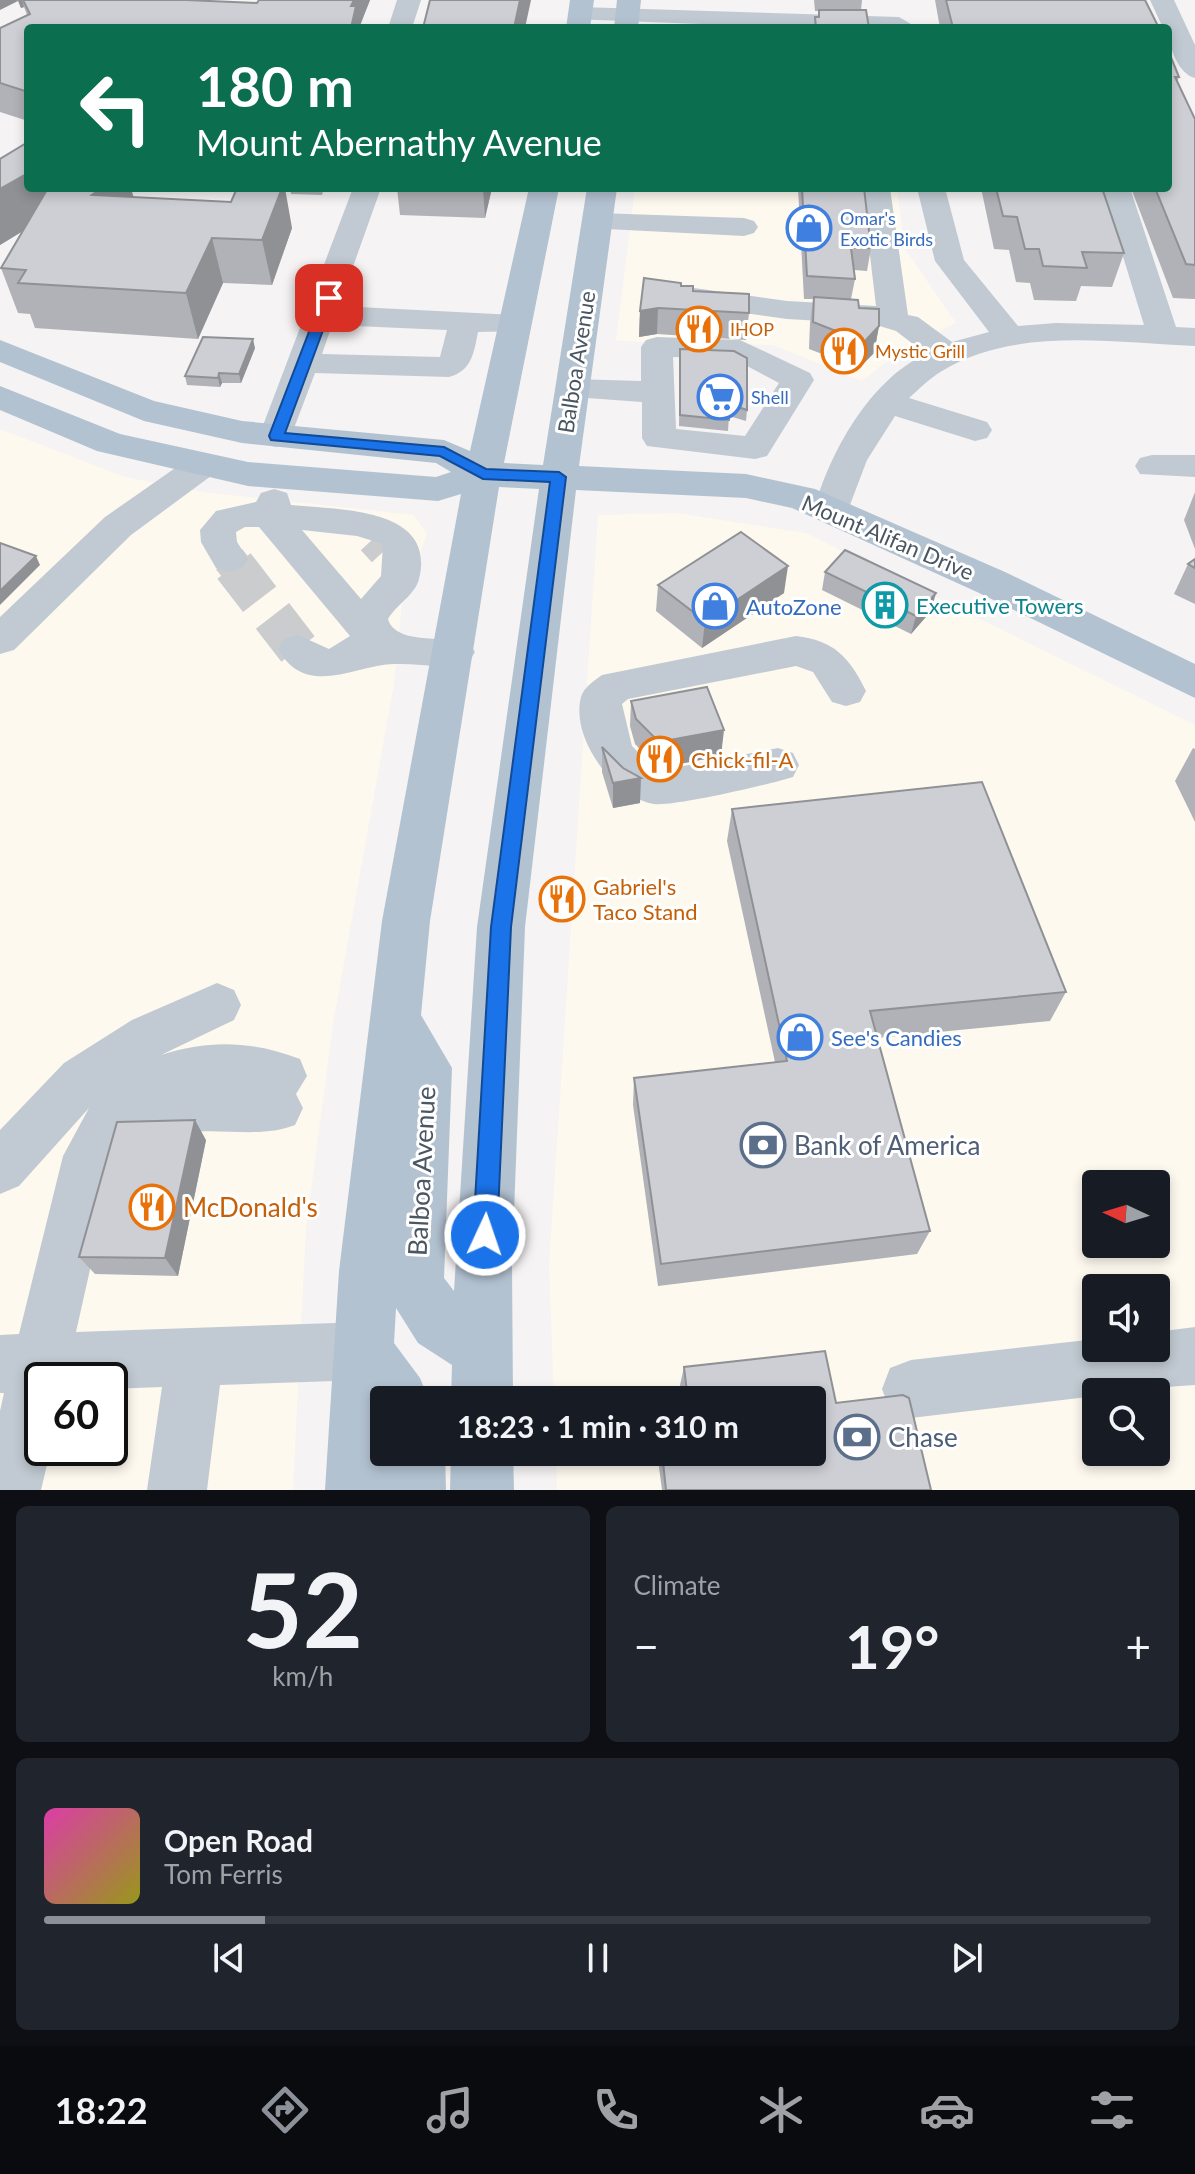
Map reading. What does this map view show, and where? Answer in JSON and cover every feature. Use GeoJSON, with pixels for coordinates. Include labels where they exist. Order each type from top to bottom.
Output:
{"type":"FeatureCollection","features":[{"type":"Feature","properties":{"kind":"main road","name":"Balboa Avenue"},"geometry":{"type":"LineString","coordinates":[[357,1490],[368,1271],[406,921],[455,652],[483,474],[543,192]]}},
{"type":"Feature","properties":{"kind":"main road","name":"Balboa Avenue"},"geometry":{"type":"LineString","coordinates":[[482,1374],[501,927],[559,477],[601,192]]}},
{"type":"Feature","properties":{"kind":"main road"},"geometry":{"type":"LineString","coordinates":[[0,350],[144,410],[276,436],[444,452],[483,474]]}},
{"type":"Feature","properties":{"kind":"main road"},"geometry":{"type":"LineString","coordinates":[[0,397],[110,443],[203,465],[283,477],[438,489],[483,474]]}},
{"type":"Feature","properties":{"kind":"main road","name":"Mount Alifan Drive"},"geometry":{"type":"LineString","coordinates":[[483,474],[746,486],[802,498],[1195,682]]}},
{"type":"Feature","properties":{"kind":"main road","name":"Balboa Avenue"},"geometry":{"type":"LineString","coordinates":[[395,1018],[426,1068],[415,1285],[439,1322],[482,1374]]}},
{"type":"Feature","properties":{"kind":"main road"},"geometry":{"type":"LineString","coordinates":[[364,1351],[388,1386]]}},
{"type":"Feature","properties":{"kind":"main road"},"geometry":{"type":"LineString","coordinates":[[414,1466],[414,1490]]}},
{"type":"Feature","properties":{"kind":"main road"},"geometry":{"type":"LineString","coordinates":[[482,1466],[482,1490]]}},
{"type":"Feature","properties":{"kind":"street"},"geometry":{"type":"LineString","coordinates":[[401,24],[409,0]]}},
{"type":"Feature","properties":{"kind":"street"},"geometry":{"type":"LineString","coordinates":[[1162,0],[1195,71]]}},
{"type":"Feature","properties":{"kind":"street"},"geometry":{"type":"LineString","coordinates":[[580,14],[783,10],[839,11],[898,17]]}},
{"type":"Feature","properties":{"kind":"street"},"geometry":{"type":"LineString","coordinates":[[276,436],[306,363],[366,192]]}},
{"type":"Feature","properties":{"kind":"street"},"geometry":{"type":"LineString","coordinates":[[877,192],[893,320]]}},
{"type":"Feature","properties":{"kind":"street"},"geometry":{"type":"LineString","coordinates":[[932,192],[950,261],[1008,335]]}},
{"type":"Feature","properties":{"kind":"street"},"geometry":{"type":"LineString","coordinates":[[832,510],[839,476],[884,401],[928,364],[1008,335],[1179,336],[1118,192]]}},
{"type":"Feature","properties":{"kind":"street"},"geometry":{"type":"LineString","coordinates":[[597,222],[744,227]]}},
{"type":"Feature","properties":{"kind":"street"},"geometry":{"type":"LineString","coordinates":[[673,296],[787,310],[874,315],[907,324],[948,355]]}},
{"type":"Feature","properties":{"kind":"street"},"geometry":{"type":"LineString","coordinates":[[323,315],[515,324]]}},
{"type":"Feature","properties":{"kind":"street"},"geometry":{"type":"LineString","coordinates":[[344,364],[358,317]]}},
{"type":"Feature","properties":{"kind":"street"},"geometry":{"type":"LineString","coordinates":[[306,363],[449,367],[457,358],[464,322]]}},
{"type":"Feature","properties":{"kind":"street"},"geometry":{"type":"LineString","coordinates":[[746,486],[755,448],[798,380],[763,359],[740,350],[657,347],[659,438],[755,448]]}},
{"type":"Feature","properties":{"kind":"street"},"geometry":{"type":"LineString","coordinates":[[572,389],[658,392]]}},
{"type":"Feature","properties":{"kind":"street"},"geometry":{"type":"LineString","coordinates":[[884,401],[975,430]]}},
{"type":"Feature","properties":{"kind":"street"},"geometry":{"type":"LineString","coordinates":[[0,640],[118,526],[203,465]]}},
{"type":"Feature","properties":{"kind":"street"},"geometry":{"type":"LineString","coordinates":[[1152,466],[1195,466]]}},
{"type":"Feature","properties":{"kind":"street"},"geometry":{"type":"LineString","coordinates":[[269,515],[283,477]]}},
{"type":"Feature","properties":{"kind":"street"},"geometry":{"type":"LineString","coordinates":[[229,559],[219,542],[218,530],[225,520],[242,514],[269,515],[382,545],[378,602],[369,619],[372,648]]}},
{"type":"Feature","properties":{"kind":"street"},"geometry":{"type":"LineString","coordinates":[[269,515],[356,619],[372,648]]}},
{"type":"Feature","properties":{"kind":"street"},"geometry":{"type":"LineString","coordinates":[[298,649],[315,662],[336,664],[372,648],[455,652]]}},
{"type":"Feature","properties":{"kind":"street"},"geometry":{"type":"LineString","coordinates":[[778,765],[657,788],[644,786],[620,766],[601,713],[601,698],[616,686],[796,651],[814,652],[835,668],[846,691]]}},
{"type":"Feature","properties":{"kind":"street"},"geometry":{"type":"LineString","coordinates":[[0,1168],[82,1080],[149,1036],[217,1005]]}},
{"type":"Feature","properties":{"kind":"street"},"geometry":{"type":"LineString","coordinates":[[199,1066],[265,1069],[280,1092],[247,1083],[208,1083],[172,1088],[137,1118],[122,1138],[37,1363],[89,1156],[103,1129],[121,1107],[169,1074],[199,1066]]}},
{"type":"Feature","properties":{"kind":"street"},"geometry":{"type":"LineString","coordinates":[[63,1362],[364,1351]]}},
{"type":"Feature","properties":{"kind":"street"},"geometry":{"type":"LineString","coordinates":[[911,1389],[1195,1356]]}},
{"type":"Feature","properties":{"kind":"street"},"geometry":{"type":"LineString","coordinates":[[177,1490],[195,1357]]}},
{"type":"Feature","properties":{"kind":"street"},"geometry":{"type":"LineString","coordinates":[[11,1490],[24,1426]]}},
{"type":"Feature","properties":{"kind":"shaded area"},"geometry":{"type":"Polygon","coordinates":[[[635,192],[898,192],[905,249],[956,323],[900,351],[862,381],[773,345],[616,341],[635,192]]]}},
{"type":"Feature","properties":{"kind":"shaded area"},"geometry":{"type":"Polygon","coordinates":[[[0,429],[125,477],[203,492],[414,515],[427,534],[402,603],[394,684],[333,1024],[306,1229],[293,1490],[0,1490],[0,429]]]}},
{"type":"Feature","properties":{"kind":"shaded area"},"geometry":{"type":"Polygon","coordinates":[[[676,513],[806,533],[1195,725],[1195,1490],[557,1490],[556,1466],[826,1466],[826,1386],[553,1386],[549,1265],[598,515],[676,513]]]}},
{"type":"Feature","properties":{"kind":"building"},"geometry":{"type":"Polygon","coordinates":[[[23,0],[257,3],[259,0],[354,0],[351,6],[356,6],[352,24],[24,24],[24,91],[0,83],[0,28],[30,14],[23,0]]]}},
{"type":"Feature","properties":{"kind":"building"},"geometry":{"type":"Polygon","coordinates":[[[430,0],[520,0],[515,24],[424,24],[430,0]]]}},
{"type":"Feature","properties":{"kind":"building"},"geometry":{"type":"Polygon","coordinates":[[[946,0],[1145,0],[1157,24],[952,24],[946,0]]]}},
{"type":"Feature","properties":{"kind":"building"},"geometry":{"type":"Polygon","coordinates":[[[819,10],[866,10],[868,24],[816,24],[815,17],[819,17],[819,10]]]}},
{"type":"Feature","properties":{"kind":"building"},"geometry":{"type":"Polygon","coordinates":[[[1172,60],[1179,77],[1175,77],[1195,119],[1195,265],[1186,264],[1157,192],[1172,192],[1172,60]]]}},
{"type":"Feature","properties":{"kind":"building"},"geometry":{"type":"Polygon","coordinates":[[[24,144],[24,175],[0,189],[0,159],[24,144]]]}},
{"type":"Feature","properties":{"kind":"building"},"geometry":{"type":"Polygon","coordinates":[[[46,192],[96,192],[92,195],[231,202],[235,192],[280,192],[262,240],[212,238],[186,293],[18,283],[26,270],[1,268],[46,192]]]}},
{"type":"Feature","properties":{"kind":"building"},"geometry":{"type":"Polygon","coordinates":[[[802,192],[864,192],[871,248],[851,248],[855,279],[807,276],[802,192]]]}},
{"type":"Feature","properties":{"kind":"building"},"geometry":{"type":"Polygon","coordinates":[[[997,192],[1103,192],[1124,253],[1082,252],[1087,268],[1043,266],[1039,249],[1025,249],[1017,217],[1003,216],[997,192]]]}},
{"type":"Feature","properties":{"kind":"building"},"geometry":{"type":"Polygon","coordinates":[[[644,278],[693,286],[693,291],[749,294],[749,313],[658,308],[640,311],[644,278]]]}},
{"type":"Feature","properties":{"kind":"building"},"geometry":{"type":"Polygon","coordinates":[[[814,297],[858,300],[859,308],[879,309],[879,326],[864,342],[813,322],[814,297]]]}},
{"type":"Feature","properties":{"kind":"building"},"geometry":{"type":"Polygon","coordinates":[[[203,337],[253,339],[239,374],[219,373],[218,378],[185,376],[203,337]]]}},
{"type":"Feature","properties":{"kind":"building"},"geometry":{"type":"Polygon","coordinates":[[[680,349],[734,351],[747,358],[747,410],[729,404],[729,420],[680,415],[680,349]]]}},
{"type":"Feature","properties":{"kind":"building"},"geometry":{"type":"Polygon","coordinates":[[[741,532],[788,566],[705,621],[658,585],[741,532]]]}},
{"type":"Feature","properties":{"kind":"building"},"geometry":{"type":"Polygon","coordinates":[[[0,543],[36,556],[0,591],[0,543]]]}},
{"type":"Feature","properties":{"kind":"building"},"geometry":{"type":"Polygon","coordinates":[[[845,550],[936,593],[916,616],[825,572],[845,550]]]}},
{"type":"Feature","properties":{"kind":"building"},"geometry":{"type":"Polygon","coordinates":[[[707,687],[724,730],[659,742],[636,719],[631,701],[707,687]]]}},
{"type":"Feature","properties":{"kind":"building"},"geometry":{"type":"Polygon","coordinates":[[[602,747],[623,768],[641,778],[613,783],[602,747]]]}},
{"type":"Feature","properties":{"kind":"building"},"geometry":{"type":"Polygon","coordinates":[[[982,782],[1066,992],[870,1011],[930,1231],[661,1264],[634,1078],[787,1061],[732,809],[982,782]]]}},
{"type":"Feature","properties":{"kind":"building","name":"McDonald's"},"geometry":{"type":"Polygon","coordinates":[[[195,1120],[165,1258],[79,1257],[117,1122],[195,1120]]]}},
{"type":"Feature","properties":{"kind":"building","name":"Chase"},"geometry":{"type":"Polygon","coordinates":[[[825,1351],[836,1403],[903,1395],[909,1398],[931,1490],[666,1490],[663,1466],[826,1466],[826,1386],[686,1386],[684,1367],[825,1351]]]}},
{"type":"Feature","properties":{"kind":"tunnel"},"geometry":{"type":"LineString","coordinates":[[373,539],[384,551]]}},
{"type":"Feature","properties":{"kind":"tunnel"},"geometry":{"type":"LineString","coordinates":[[229,559],[236,568]]}},
{"type":"Feature","properties":{"kind":"tunnel"},"geometry":{"type":"LineString","coordinates":[[234,566],[298,649]]}},
{"type":"Feature","properties":{"kind":"place","name":"Omar's Exotic Birds"},"geometry":{"type":"Point","coordinates":[809,228]}},
{"type":"Feature","properties":{"kind":"place","name":"IHOP"},"geometry":{"type":"Point","coordinates":[699,329]}},
{"type":"Feature","properties":{"kind":"place","name":"Mystic Grill"},"geometry":{"type":"Point","coordinates":[844,351]}},
{"type":"Feature","properties":{"kind":"place","name":"Shell"},"geometry":{"type":"Point","coordinates":[720,397]}},
{"type":"Feature","properties":{"kind":"place","name":"Executive Towers"},"geometry":{"type":"Point","coordinates":[885,605]}},
{"type":"Feature","properties":{"kind":"place","name":"AutoZone"},"geometry":{"type":"Point","coordinates":[715,606]}},
{"type":"Feature","properties":{"kind":"place","name":"Chick-fil-A"},"geometry":{"type":"Point","coordinates":[660,759]}},
{"type":"Feature","properties":{"kind":"place","name":"Gabriel's Taco Stand"},"geometry":{"type":"Point","coordinates":[562,899]}},
{"type":"Feature","properties":{"kind":"place","name":"See's Candies"},"geometry":{"type":"Point","coordinates":[800,1037]}},
{"type":"Feature","properties":{"kind":"place","name":"Bank of America"},"geometry":{"type":"Point","coordinates":[763,1145]}},
{"type":"Feature","properties":{"kind":"place","name":"McDonald's"},"geometry":{"type":"Point","coordinates":[152,1207]}},
{"type":"Feature","properties":{"kind":"place","name":"Chase"},"geometry":{"type":"Point","coordinates":[857,1437]}},
{"type":"Feature","properties":{"kind":"route"},"geometry":{"type":"LineString","coordinates":[[329,298],[276,436],[444,452],[483,474],[559,477],[501,927],[485,1235]]}}]}
